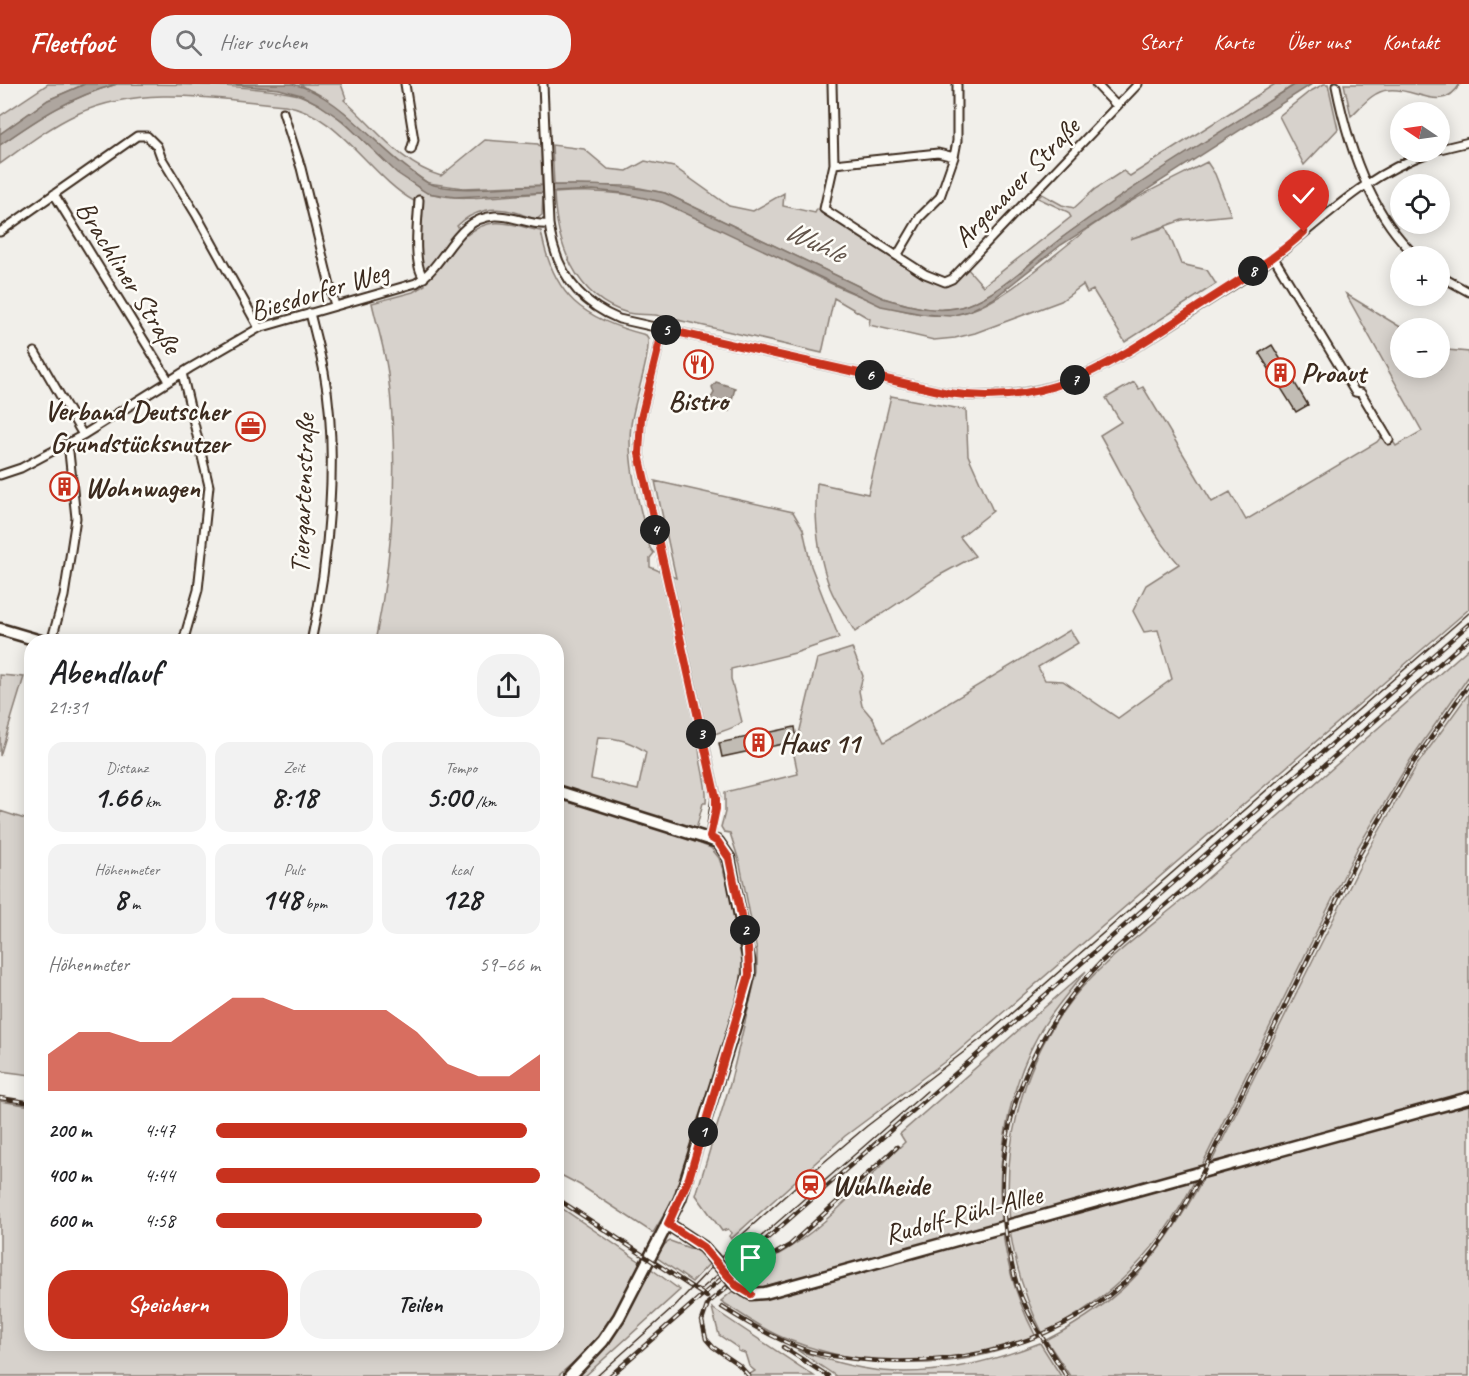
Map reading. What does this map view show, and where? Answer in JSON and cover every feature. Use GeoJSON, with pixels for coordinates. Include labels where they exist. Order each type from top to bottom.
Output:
{"type":"FeatureCollection","features":[{"type":"Feature","properties":{"kind":"main road"},"geometry":{"type":"LineString","coordinates":[[0,629],[24,636]]}},
{"type":"Feature","properties":{"kind":"main road"},"geometry":{"type":"LineString","coordinates":[[564,793],[710,837],[718,842],[729,858],[748,948],[749,975],[689,1178],[668,1224],[619,1317],[603,1341],[570,1376]]}},
{"type":"Feature","properties":{"kind":"main road","name":"Rudolf-Rühl-Allee"},"geometry":{"type":"LineString","coordinates":[[668,1224],[703,1247],[736,1285],[751,1294],[765,1293],[1469,1098]]}},
{"type":"Feature","properties":{"kind":"street"},"geometry":{"type":"LineString","coordinates":[[405,84],[414,140],[411,150]]}},
{"type":"Feature","properties":{"kind":"street"},"geometry":{"type":"LineString","coordinates":[[543,84],[549,224],[553,245],[562,271],[580,295],[596,308],[619,319],[663,329],[948,393],[988,397],[1023,395],[1064,384],[1094,372],[1121,357],[1271,260],[1366,183],[1410,162]]}},
{"type":"Feature","properties":{"kind":"street"},"geometry":{"type":"LineString","coordinates":[[832,84],[834,164],[824,209],[897,256],[920,217],[940,197],[954,157],[957,141],[957,84]]}},
{"type":"Feature","properties":{"kind":"street"},"geometry":{"type":"LineString","coordinates":[[1096,84],[1117,106]]}},
{"type":"Feature","properties":{"kind":"street","name":"Argenauer Straße"},"geometry":{"type":"LineString","coordinates":[[897,256],[932,278],[949,282],[1138,84]]}},
{"type":"Feature","properties":{"kind":"street"},"geometry":{"type":"LineString","coordinates":[[1336,86],[1350,141],[1366,183],[1398,238],[1406,246]]}},
{"type":"Feature","properties":{"kind":"street"},"geometry":{"type":"LineString","coordinates":[[283,112],[301,168],[335,306]]}},
{"type":"Feature","properties":{"kind":"street"},"geometry":{"type":"LineString","coordinates":[[0,232],[142,135],[147,136],[157,146],[161,157],[197,216],[259,328]]}},
{"type":"Feature","properties":{"kind":"street"},"geometry":{"type":"LineString","coordinates":[[1450,147],[1469,142]]}},
{"type":"Feature","properties":{"kind":"street"},"geometry":{"type":"LineString","coordinates":[[834,164],[938,153],[954,157]]}},
{"type":"Feature","properties":{"kind":"street","name":"Brachliner Straße"},"geometry":{"type":"LineString","coordinates":[[54,194],[169,381]]}},
{"type":"Feature","properties":{"kind":"street"},"geometry":{"type":"LineString","coordinates":[[419,200],[419,270],[424,278]]}},
{"type":"Feature","properties":{"kind":"street","name":"Biesdorfer Weg"},"geometry":{"type":"LineString","coordinates":[[0,475],[21,468],[65,446],[259,328],[409,286],[424,278],[459,234],[479,219],[494,216],[509,217],[530,224],[549,224]]}},
{"type":"Feature","properties":{"kind":"street"},"geometry":{"type":"LineString","coordinates":[[1271,260],[1355,393],[1361,393],[1389,440]]}},
{"type":"Feature","properties":{"kind":"street"},"geometry":{"type":"LineString","coordinates":[[1450,282],[1469,292]]}},
{"type":"Feature","properties":{"kind":"street","name":"Tiergartenstraße"},"geometry":{"type":"LineString","coordinates":[[310,313],[324,372],[331,455],[323,566],[312,634]]}},
{"type":"Feature","properties":{"kind":"street"},"geometry":{"type":"LineString","coordinates":[[663,329],[641,418],[639,454],[717,801],[710,837]]}},
{"type":"Feature","properties":{"kind":"street"},"geometry":{"type":"LineString","coordinates":[[35,352],[83,435]]}},
{"type":"Feature","properties":{"kind":"street"},"geometry":{"type":"LineString","coordinates":[[182,373],[185,377],[209,486],[198,590],[185,634]]}},
{"type":"Feature","properties":{"kind":"street"},"geometry":{"type":"LineString","coordinates":[[53,634],[64,596],[76,518],[69,453],[65,446]]}},
{"type":"Feature","properties":{"kind":"shaded area"},"geometry":{"type":"Polygon","coordinates":[[[48,84],[85,84],[48,100],[0,134],[0,116],[48,84]]]}},
{"type":"Feature","properties":{"kind":"shaded area"},"geometry":{"type":"Polygon","coordinates":[[[85,84],[117,84],[85,95],[56,109],[0,145],[0,134],[48,100],[85,84]]]}},
{"type":"Feature","properties":{"kind":"shaded area"},"geometry":{"type":"Polygon","coordinates":[[[117,84],[233,87],[299,95],[315,102],[344,122],[383,159],[426,192],[456,197],[543,193],[542,215],[537,219],[499,209],[477,213],[457,226],[467,235],[485,225],[494,223],[512,224],[541,231],[546,254],[554,273],[574,302],[605,321],[646,335],[648,338],[647,357],[633,415],[630,440],[635,487],[650,548],[654,553],[650,558],[650,567],[676,578],[655,481],[793,512],[803,529],[811,566],[839,638],[795,653],[731,669],[731,679],[742,722],[699,742],[706,803],[703,803],[693,841],[711,848],[719,858],[735,910],[741,945],[741,981],[683,1176],[670,1205],[653,1233],[564,1177],[564,634],[376,634],[390,542],[393,441],[388,374],[372,303],[413,292],[425,285],[420,268],[414,201],[383,177],[338,133],[322,120],[305,111],[285,105],[206,97],[153,96],[102,105],[77,114],[57,125],[0,164],[0,145],[56,109],[85,95],[117,84]],[[598,737],[591,779],[638,790],[646,752],[618,739],[598,737]]]}},
{"type":"Feature","properties":{"kind":"shaded area"},"geometry":{"type":"Polygon","coordinates":[[[225,84],[293,84],[310,90],[340,109],[396,159],[428,183],[463,189],[597,185],[665,193],[883,298],[914,306],[946,309],[967,305],[981,299],[1019,273],[1067,234],[1152,176],[1296,84],[1312,84],[1061,245],[993,299],[969,311],[950,316],[922,314],[881,306],[662,202],[622,193],[593,190],[455,197],[427,193],[397,173],[343,121],[318,104],[301,95],[279,89],[225,84]]]}},
{"type":"Feature","properties":{"kind":"shaded area"},"geometry":{"type":"Polygon","coordinates":[[[300,84],[341,84],[346,98],[344,100],[389,144],[413,163],[441,176],[485,140],[538,144],[541,148],[542,185],[463,188],[428,183],[398,162],[344,112],[300,84]]]}},
{"type":"Feature","properties":{"kind":"shaded area"},"geometry":{"type":"Polygon","coordinates":[[[1275,84],[1296,84],[1095,215],[994,291],[981,299],[956,308],[925,308],[883,298],[665,193],[630,186],[554,185],[552,145],[584,149],[608,169],[627,171],[645,161],[674,167],[729,206],[753,211],[784,193],[783,206],[815,213],[817,209],[932,281],[943,284],[951,282],[967,268],[983,286],[1071,217],[1068,212],[1038,198],[1042,194],[1062,205],[1074,208],[1095,189],[1123,171],[1130,176],[1275,84]]]}},
{"type":"Feature","properties":{"kind":"shaded area"},"geometry":{"type":"Polygon","coordinates":[[[1328,84],[1338,129],[1304,165],[1279,116],[1309,92],[1328,84]]]}},
{"type":"Feature","properties":{"kind":"shaded area"},"geometry":{"type":"Polygon","coordinates":[[[1344,84],[1460,84],[1453,93],[1436,98],[1398,90],[1383,91],[1368,100],[1351,116],[1344,84]]]}},
{"type":"Feature","properties":{"kind":"shaded area"},"geometry":{"type":"Polygon","coordinates":[[[1207,162],[1215,174],[1231,215],[1182,220],[1130,239],[1166,227],[1181,264],[1207,270],[1216,284],[1125,342],[1093,290],[1087,293],[1083,285],[1061,301],[975,333],[934,340],[869,325],[870,319],[834,298],[822,353],[659,316],[628,313],[609,306],[581,281],[564,248],[554,193],[608,192],[662,202],[695,215],[858,295],[899,309],[936,315],[969,311],[1001,295],[1106,217],[1148,192],[1207,162]]]}},
{"type":"Feature","properties":{"kind":"shaded area","name":"Wuhlheide"},"geometry":{"type":"Polygon","coordinates":[[[1346,294],[1390,321],[1390,373],[1346,294]]]}},
{"type":"Feature","properties":{"kind":"shaded area","name":"Wuhlheide"},"geometry":{"type":"Polygon","coordinates":[[[1450,350],[1469,352],[1469,609],[955,1054],[845,1136],[731,1239],[729,1236],[732,1233],[728,1229],[722,1231],[696,1195],[730,1084],[757,972],[757,951],[740,864],[730,833],[724,832],[721,827],[725,812],[725,792],[798,774],[794,755],[817,659],[852,648],[863,676],[859,691],[862,706],[873,719],[884,742],[1070,630],[1078,643],[1038,667],[1045,680],[1063,681],[1118,718],[1172,679],[1158,630],[1144,632],[1133,611],[1146,585],[1179,564],[1146,518],[1100,435],[1121,422],[1106,398],[1134,382],[1139,389],[1143,387],[1212,502],[1230,492],[1246,520],[1377,442],[1386,431],[1396,446],[1422,431],[1393,378],[1450,378],[1450,350]]]}},
{"type":"Feature","properties":{"kind":"shaded area"},"geometry":{"type":"Polygon","coordinates":[[[716,382],[735,388],[729,411],[707,405],[714,393],[712,387],[716,382]]]}},
{"type":"Feature","properties":{"kind":"shaded area"},"geometry":{"type":"Polygon","coordinates":[[[891,396],[966,410],[968,455],[993,511],[960,537],[975,556],[940,575],[855,632],[832,594],[822,562],[816,523],[817,483],[868,494],[891,396]]]}},
{"type":"Feature","properties":{"kind":"shaded area","name":"Wuhlheide"},"geometry":{"type":"Polygon","coordinates":[[[1469,648],[1469,676],[1411,759],[1358,847],[1200,1169],[1010,1222],[1009,1167],[1018,1112],[1036,1059],[1063,1011],[1091,977],[1107,962],[1193,891],[1469,648]]]}},
{"type":"Feature","properties":{"kind":"shaded area"},"geometry":{"type":"Polygon","coordinates":[[[0,675],[24,677],[0,756],[0,675]]]}},
{"type":"Feature","properties":{"kind":"shaded area"},"geometry":{"type":"Polygon","coordinates":[[[1469,693],[1469,1094],[1209,1167],[1365,856],[1417,765],[1469,693]]]}},
{"type":"Feature","properties":{"kind":"shaded area"},"geometry":{"type":"Polygon","coordinates":[[[0,811],[24,819],[24,1074],[0,1071],[0,811]]]}},
{"type":"Feature","properties":{"kind":"shaded area","name":"Wuhlheide"},"geometry":{"type":"Polygon","coordinates":[[[1086,971],[1041,1030],[1020,1075],[1003,1149],[1000,1200],[1002,1224],[762,1287],[751,1288],[740,1282],[772,1265],[772,1258],[810,1233],[843,1204],[905,1142],[900,1134],[1086,971]]]}},
{"type":"Feature","properties":{"kind":"shaded area"},"geometry":{"type":"Polygon","coordinates":[[[0,1101],[24,1105],[24,1351],[564,1351],[564,1210],[642,1263],[615,1315],[594,1344],[558,1376],[0,1376],[0,1101]]]}},
{"type":"Feature","properties":{"kind":"shaded area"},"geometry":{"type":"Polygon","coordinates":[[[1469,1101],[1469,1376],[1070,1376],[1046,1340],[1099,1308],[1140,1271],[1174,1228],[1205,1175],[1469,1101]]]}},
{"type":"Feature","properties":{"kind":"shaded area"},"geometry":{"type":"Polygon","coordinates":[[[1196,1178],[1167,1227],[1133,1269],[1092,1304],[1043,1334],[1022,1283],[1010,1229],[1196,1178]]]}},
{"type":"Feature","properties":{"kind":"shaded area","name":"Wuhlheide"},"geometry":{"type":"Polygon","coordinates":[[[1003,1232],[1007,1259],[1015,1286],[1036,1337],[975,1357],[944,1362],[913,1363],[851,1358],[789,1340],[721,1301],[734,1290],[742,1297],[1003,1232]]]}},
{"type":"Feature","properties":{"kind":"shaded area"},"geometry":{"type":"Polygon","coordinates":[[[670,1241],[700,1252],[710,1263],[692,1282],[656,1257],[670,1241]]]}},
{"type":"Feature","properties":{"kind":"shaded area"},"geometry":{"type":"Polygon","coordinates":[[[650,1268],[680,1290],[585,1376],[576,1376],[624,1317],[650,1268]]]}},
{"type":"Feature","properties":{"kind":"shaded area"},"geometry":{"type":"Polygon","coordinates":[[[712,1308],[814,1376],[751,1376],[750,1374],[755,1371],[749,1366],[745,1353],[738,1351],[738,1348],[719,1335],[712,1308]]]}},
{"type":"Feature","properties":{"kind":"shaded area"},"geometry":{"type":"Polygon","coordinates":[[[1040,1343],[1061,1376],[836,1376],[797,1350],[860,1368],[902,1372],[942,1369],[982,1362],[1040,1343]]]}},
{"type":"Feature","properties":{"kind":"building","name":"Proaut"},"geometry":{"type":"Polygon","coordinates":[[[1272,345],[1308,405],[1296,412],[1259,353],[1272,345]]]}},
{"type":"Feature","properties":{"kind":"building","name":"Haus 11"},"geometry":{"type":"Polygon","coordinates":[[[795,727],[797,741],[722,757],[719,743],[795,727]]]}},
{"type":"Feature","properties":{"kind":"tram line"},"geometry":{"type":"LineString","coordinates":[[597,1376],[672,1309],[745,1232],[805,1178],[867,1126],[990,1032],[1469,613]]}},
{"type":"Feature","properties":{"kind":"tram line"},"geometry":{"type":"LineString","coordinates":[[699,1291],[927,1091]]}},
{"type":"Feature","properties":{"kind":"railway"},"geometry":{"type":"LineString","coordinates":[[610,1376],[1469,624]]}},
{"type":"Feature","properties":{"kind":"railway"},"geometry":{"type":"LineString","coordinates":[[1066,1376],[1034,1323],[1019,1290],[1007,1240],[1003,1201],[1004,1162],[1010,1125],[1020,1089],[1034,1055],[1053,1022],[1075,991],[1101,962],[1469,638]]}},
{"type":"Feature","properties":{"kind":"railway"},"geometry":{"type":"LineString","coordinates":[[722,1307],[765,1332],[811,1352],[855,1359],[899,1361],[943,1359],[986,1352],[1028,1340],[1067,1322],[1104,1299],[1148,1259],[1180,1213],[1201,1176],[1360,853],[1413,763],[1469,684]]}},
{"type":"Feature","properties":{"kind":"railway"},"geometry":{"type":"LineString","coordinates":[[0,1098],[24,1102]]}},
{"type":"Feature","properties":{"kind":"railway"},"geometry":{"type":"LineString","coordinates":[[749,1376],[739,1365],[713,1347],[706,1339],[702,1321],[708,1303],[747,1270],[790,1245],[897,1147]]}},
{"type":"Feature","properties":{"kind":"railway"},"geometry":{"type":"LineString","coordinates":[[564,1203],[707,1297]]}},
{"type":"Feature","properties":{"kind":"railway"},"geometry":{"type":"LineString","coordinates":[[783,1347],[828,1376]]}},
{"type":"Feature","properties":{"kind":"place","name":"Bistro"},"geometry":{"type":"Point","coordinates":[698,365]}},
{"type":"Feature","properties":{"kind":"place","name":"Proaut"},"geometry":{"type":"Point","coordinates":[1280,372]}},
{"type":"Feature","properties":{"kind":"place","name":"Verband Deutscher Grundstücksnutzer"},"geometry":{"type":"Point","coordinates":[250,426]}},
{"type":"Feature","properties":{"kind":"place","name":"Wohnwagen"},"geometry":{"type":"Point","coordinates":[64,487]}},
{"type":"Feature","properties":{"kind":"place","name":"Haus 11"},"geometry":{"type":"Point","coordinates":[758,742]}},
{"type":"Feature","properties":{"kind":"place","name":"Wuhlheide"},"geometry":{"type":"Point","coordinates":[811,1185]}},
{"type":"Feature","properties":{"kind":"route"},"geometry":{"type":"LineString","coordinates":[[751,1294],[744,1292],[736,1285],[703,1247],[668,1224],[689,1178],[743,1000],[749,975],[749,961],[729,858],[718,842],[710,837],[717,801],[639,454],[641,418],[663,329],[948,393],[988,397],[1023,395],[1084,377],[1121,357],[1274,258],[1304,232]]}},
{"type":"Feature","properties":{"kind":"water label","name":"Wuhle"},"geometry":{"type":"Point","coordinates":[815,241]}}]}
